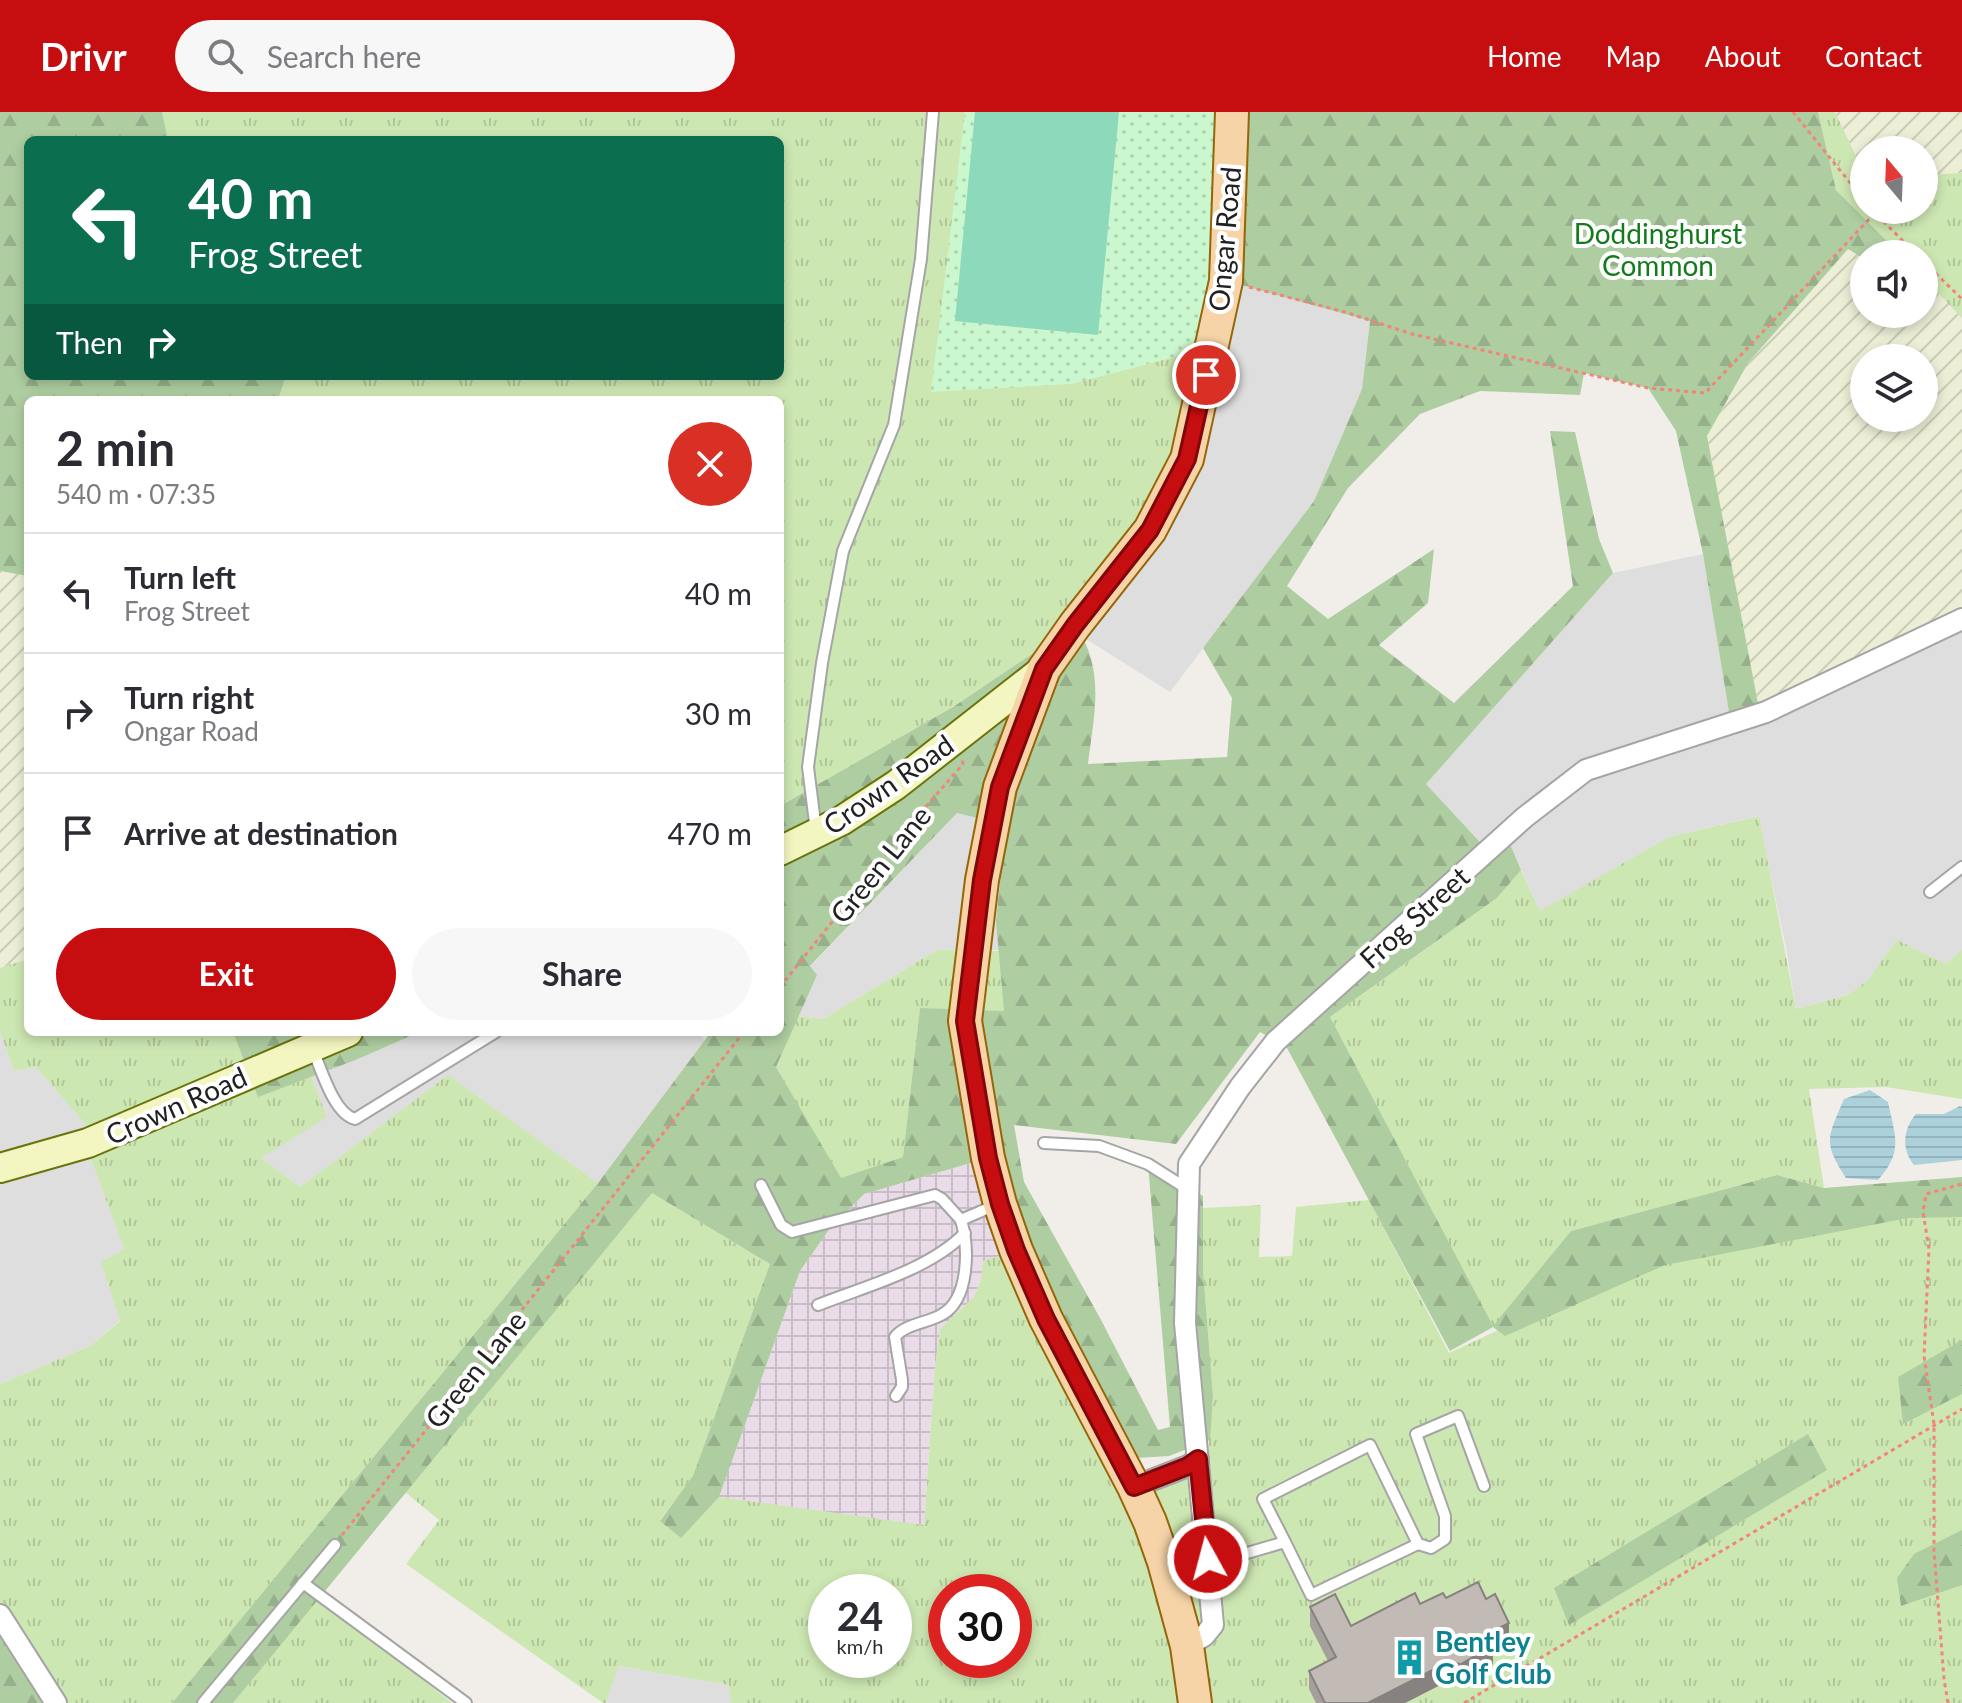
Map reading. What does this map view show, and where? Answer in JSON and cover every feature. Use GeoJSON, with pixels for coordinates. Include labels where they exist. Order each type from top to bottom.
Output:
{"type":"FeatureCollection","features":[{"type":"Feature","properties":{"kind":"main road","name":"Ongar Road"},"geometry":{"type":"LineString","coordinates":[[1195,1703],[1187,1646],[1164,1562],[1134,1487],[1046,1319],[1000,1204],[988,1158],[965,1021],[982,880],[1000,787],[1044,669],[1150,530],[1187,459],[1226,281],[1232,112]]}},
{"type":"Feature","properties":{"kind":"street","name":"Frog Street"},"geometry":{"type":"LineString","coordinates":[[1187,1646],[1204,1636],[1213,1625],[1185,1323],[1189,1164],[1240,1087],[1276,1041],[1525,817],[1586,770],[1766,712],[1962,619]]}},
{"type":"Feature","properties":{"kind":"street","name":"Crown Road"},"geometry":{"type":"LineString","coordinates":[[784,849],[841,821],[896,785],[1044,669]]}},
{"type":"Feature","properties":{"kind":"street"},"geometry":{"type":"LineString","coordinates":[[991,710],[1020,734]]}},
{"type":"Feature","properties":{"kind":"street","name":"Crown Road"},"geometry":{"type":"LineString","coordinates":[[0,1168],[88,1143],[338,1036]]}},
{"type":"Feature","properties":{"kind":"street"},"geometry":{"type":"LineString","coordinates":[[1134,1487],[1188,1466],[1198,1459]]}},
{"type":"Feature","properties":{"kind":"street"},"geometry":{"type":"LineString","coordinates":[[0,1615],[56,1703]]}},
{"type":"Feature","properties":{"kind":"lane"},"geometry":{"type":"LineString","coordinates":[[816,833],[808,767],[822,663],[843,551],[894,425],[921,259],[933,112]]}},
{"type":"Feature","properties":{"kind":"lane"},"geometry":{"type":"LineString","coordinates":[[1930,892],[1962,867]]}},
{"type":"Feature","properties":{"kind":"lane"},"geometry":{"type":"LineString","coordinates":[[312,1046],[340,1109],[355,1119],[490,1036]]}},
{"type":"Feature","properties":{"kind":"lane"},"geometry":{"type":"LineString","coordinates":[[1044,1143],[1099,1146],[1148,1164],[1189,1190]]}},
{"type":"Feature","properties":{"kind":"lane"},"geometry":{"type":"LineString","coordinates":[[761,1185],[781,1225],[792,1232],[935,1195],[961,1220],[965,1233],[961,1290],[954,1305],[940,1316],[903,1330],[895,1337],[902,1380],[902,1387],[896,1396]]}},
{"type":"Feature","properties":{"kind":"lane"},"geometry":{"type":"LineString","coordinates":[[961,1220],[1000,1204]]}},
{"type":"Feature","properties":{"kind":"lane"},"geometry":{"type":"LineString","coordinates":[[818,1305],[931,1259],[950,1249],[965,1233]]}},
{"type":"Feature","properties":{"kind":"lane"},"geometry":{"type":"LineString","coordinates":[[1418,1544],[1370,1445],[1263,1499],[1311,1595],[1418,1544],[1431,1548],[1445,1539],[1445,1516],[1416,1434],[1458,1416],[1484,1486]]}},
{"type":"Feature","properties":{"kind":"lane"},"geometry":{"type":"LineString","coordinates":[[1208,1559],[1230,1558],[1285,1542]]}},
{"type":"Feature","properties":{"kind":"lane"},"geometry":{"type":"LineString","coordinates":[[203,1703],[335,1545]]}},
{"type":"Feature","properties":{"kind":"lane"},"geometry":{"type":"LineString","coordinates":[[303,1583],[466,1703]]}},
{"type":"Feature","properties":{"kind":"path"},"geometry":{"type":"LineString","coordinates":[[1793,112],[1850,183]]}},
{"type":"Feature","properties":{"kind":"path"},"geometry":{"type":"LineString","coordinates":[[1226,281],[1345,312],[1412,334],[1648,388],[1705,393],[1862,224]]}},
{"type":"Feature","properties":{"kind":"path"},"geometry":{"type":"LineString","coordinates":[[1885,224],[1902,240]]}},
{"type":"Feature","properties":{"kind":"path"},"geometry":{"type":"LineString","coordinates":[[1938,276],[1962,299]]}},
{"type":"Feature","properties":{"kind":"path","name":"Green Lane"},"geometry":{"type":"LineString","coordinates":[[784,982],[903,833],[963,764],[956,737]]}},
{"type":"Feature","properties":{"kind":"path","name":"Green Lane"},"geometry":{"type":"LineString","coordinates":[[335,1545],[741,1036]]}},
{"type":"Feature","properties":{"kind":"path"},"geometry":{"type":"LineString","coordinates":[[1948,1703],[1934,1551],[1934,1424],[1924,1356],[1929,1249],[1923,1212],[1926,1194],[1962,1184]]}},
{"type":"Feature","properties":{"kind":"path"},"geometry":{"type":"LineString","coordinates":[[1464,1703],[1962,1409]]}},
{"type":"Feature","properties":{"kind":"shaded area"},"geometry":{"type":"Polygon","coordinates":[[[1209,276],[1370,320],[1362,389],[1314,501],[1170,692],[1083,637],[1212,347],[1209,276]]]}},
{"type":"Feature","properties":{"kind":"shaded area"},"geometry":{"type":"Polygon","coordinates":[[[1703,554],[1731,723],[1962,617],[1962,949],[1946,964],[1897,941],[1867,981],[1848,995],[1796,1009],[1758,816],[1669,837],[1540,912],[1511,846],[1495,857],[1426,784],[1613,573],[1703,554]]]}},
{"type":"Feature","properties":{"kind":"shaded area"},"geometry":{"type":"Polygon","coordinates":[[[957,813],[1006,825],[996,921],[1001,950],[937,950],[823,1019],[798,1016],[817,975],[810,967],[957,813]]]}},
{"type":"Feature","properties":{"kind":"shaded area"},"geometry":{"type":"Polygon","coordinates":[[[0,1031],[14,1071],[36,1067],[86,1125],[89,1154],[124,1249],[101,1262],[120,1320],[90,1346],[0,1384],[0,1031]]]}},
{"type":"Feature","properties":{"kind":"shaded area"},"geometry":{"type":"Polygon","coordinates":[[[409,1036],[700,1036],[706,1041],[598,1183],[448,1076],[300,1187],[260,1158],[326,1117],[311,1076],[409,1036]]]}},
{"type":"Feature","properties":{"kind":"shaded area"},"geometry":{"type":"Polygon","coordinates":[[[988,1158],[1016,1250],[981,1280],[973,1298],[940,1329],[924,1526],[719,1497],[800,1271],[828,1231],[864,1194],[988,1158]]]}},
{"type":"Feature","properties":{"kind":"shaded area"},"geometry":{"type":"Polygon","coordinates":[[[617,1666],[730,1685],[731,1703],[606,1703],[617,1666]]]}},
{"type":"Feature","properties":{"kind":"green space"},"geometry":{"type":"Polygon","coordinates":[[[0,112],[162,112],[167,136],[24,136],[24,380],[285,380],[279,396],[24,396],[24,575],[0,571],[0,112]]]}},
{"type":"Feature","properties":{"kind":"green space"},"geometry":{"type":"Polygon","coordinates":[[[162,112],[965,112],[954,220],[1071,384],[1212,347],[1187,459],[1075,625],[953,707],[784,804],[784,396],[279,396],[285,380],[784,380],[784,136],[167,136],[162,112]]]}},
{"type":"Feature","properties":{"kind":"green space"},"geometry":{"type":"Polygon","coordinates":[[[965,112],[1216,112],[1209,276],[1212,347],[1071,384],[931,392],[965,112]]]}},
{"type":"Feature","properties":{"kind":"green space"},"geometry":{"type":"Polygon","coordinates":[[[975,112],[1119,112],[1098,335],[955,321],[975,112]]]}},
{"type":"Feature","properties":{"kind":"green space","name":"Doddinghurst Common"},"geometry":{"type":"Polygon","coordinates":[[[1216,112],[1818,112],[1836,190],[1850,204],[1850,224],[1870,224],[1886,240],[1850,240],[1850,250],[1748,363],[1707,436],[1760,714],[1731,724],[1703,554],[1676,431],[1648,388],[1584,373],[1580,395],[1480,391],[1420,414],[1348,488],[1287,586],[1328,619],[1434,549],[1428,603],[1379,645],[1454,703],[1573,586],[1550,431],[1575,432],[1599,539],[1613,573],[1426,784],[1494,857],[1511,846],[1521,870],[1497,898],[1330,1017],[1493,1326],[1571,1231],[1777,1175],[1824,1188],[1962,1177],[1962,1217],[1908,1218],[1665,1265],[1505,1336],[1493,1327],[1450,1351],[1287,1048],[1260,1032],[1176,1144],[1014,1125],[1024,1182],[1158,1430],[1170,1427],[1148,1164],[1203,1196],[1203,1270],[1213,1396],[1210,1440],[1169,1456],[1120,1459],[988,1158],[864,1194],[828,1231],[800,1271],[719,1497],[681,1538],[660,1521],[693,1476],[770,1264],[652,1193],[233,1703],[172,1703],[598,1183],[708,1036],[784,1036],[784,804],[953,707],[1075,625],[1085,642],[1094,676],[1095,710],[1088,764],[1227,757],[1232,698],[1203,648],[1314,501],[1362,389],[1370,321],[1209,276],[1216,112]],[[957,813],[810,966],[817,975],[776,1067],[841,1178],[903,1157],[920,1008],[1004,1011],[996,921],[1006,825],[957,813]]]}},
{"type":"Feature","properties":{"kind":"green space"},"geometry":{"type":"Polygon","coordinates":[[[1818,112],[1835,112],[1850,143],[1850,204],[1836,190],[1818,112]]]}},
{"type":"Feature","properties":{"kind":"green space"},"geometry":{"type":"Polygon","coordinates":[[[1835,112],[1962,112],[1962,173],[1938,174],[1938,136],[1850,136],[1850,143],[1835,112]]]}},
{"type":"Feature","properties":{"kind":"green space"},"geometry":{"type":"Polygon","coordinates":[[[1962,173],[1962,318],[1938,293],[1938,240],[1886,240],[1870,224],[1938,224],[1938,174],[1962,173]]]}},
{"type":"Feature","properties":{"kind":"green space"},"geometry":{"type":"Polygon","coordinates":[[[1848,249],[1850,328],[1938,328],[1938,292],[1962,318],[1962,619],[1760,714],[1707,436],[1748,363],[1848,249]]]}},
{"type":"Feature","properties":{"kind":"green space"},"geometry":{"type":"Polygon","coordinates":[[[0,571],[24,575],[24,960],[0,968],[0,571]]]}},
{"type":"Feature","properties":{"kind":"green space"},"geometry":{"type":"Polygon","coordinates":[[[1759,816],[1796,1009],[1848,995],[1867,981],[1897,940],[1946,964],[1962,949],[1962,1099],[1886,1087],[1809,1089],[1824,1188],[1777,1175],[1571,1231],[1493,1327],[1330,1017],[1497,898],[1521,870],[1540,911],[1669,837],[1759,816]]]}},
{"type":"Feature","properties":{"kind":"green space"},"geometry":{"type":"Polygon","coordinates":[[[937,950],[1001,951],[1004,1011],[920,1009],[903,1157],[840,1179],[776,1067],[798,1016],[823,1019],[937,950]]]}},
{"type":"Feature","properties":{"kind":"green space"},"geometry":{"type":"Polygon","coordinates":[[[24,960],[24,1036],[235,1036],[258,1096],[311,1076],[327,1117],[261,1158],[300,1187],[448,1075],[598,1183],[172,1703],[64,1703],[0,1614],[0,1384],[90,1346],[120,1321],[101,1262],[124,1249],[89,1154],[86,1125],[36,1067],[14,1071],[0,1031],[0,968],[24,960]]]}},
{"type":"Feature","properties":{"kind":"green space"},"geometry":{"type":"Polygon","coordinates":[[[235,1036],[410,1036],[358,1059],[258,1097],[235,1036]]]}},
{"type":"Feature","properties":{"kind":"green space"},"geometry":{"type":"Polygon","coordinates":[[[652,1193],[770,1264],[693,1477],[660,1520],[681,1537],[719,1497],[924,1525],[940,1329],[973,1298],[981,1280],[983,1261],[1016,1250],[1134,1486],[1177,1471],[1206,1479],[1213,1396],[1203,1270],[1203,1208],[1261,1205],[1259,1257],[1292,1256],[1296,1207],[1369,1200],[1449,1353],[1565,1299],[1741,1232],[1962,1199],[1962,1703],[731,1703],[729,1685],[618,1666],[606,1703],[603,1703],[406,1564],[439,1520],[405,1492],[652,1193]]]}},
{"type":"Feature","properties":{"kind":"green space"},"geometry":{"type":"Polygon","coordinates":[[[1962,1340],[1962,1394],[1903,1424],[1898,1377],[1962,1340]]]}},
{"type":"Feature","properties":{"kind":"green space"},"geometry":{"type":"Polygon","coordinates":[[[1808,1434],[1827,1470],[1569,1625],[1554,1588],[1808,1434]]]}},
{"type":"Feature","properties":{"kind":"green space"},"geometry":{"type":"Polygon","coordinates":[[[1962,1530],[1962,1585],[1901,1606],[1897,1578],[1914,1554],[1962,1530]]]}},
{"type":"Feature","properties":{"kind":"green space"},"geometry":{"type":"Polygon","coordinates":[[[319,1596],[452,1703],[233,1703],[319,1596]]]}},
{"type":"Feature","properties":{"kind":"green space"},"geometry":{"type":"Polygon","coordinates":[[[0,1614],[64,1703],[0,1703],[0,1614]]]}},
{"type":"Feature","properties":{"kind":"water"},"geometry":{"type":"Polygon","coordinates":[[[1870,1090],[1888,1102],[1895,1134],[1892,1160],[1878,1180],[1846,1178],[1833,1155],[1831,1131],[1844,1099],[1870,1090]]]}},
{"type":"Feature","properties":{"kind":"water"},"geometry":{"type":"Polygon","coordinates":[[[1960,1106],[1962,1160],[1914,1165],[1905,1139],[1908,1126],[1916,1114],[1944,1114],[1960,1106]]]}},
{"type":"Feature","properties":{"kind":"building","name":"Bentley Golf Club"},"geometry":{"type":"Polygon","coordinates":[[[1478,1582],[1486,1599],[1495,1594],[1509,1623],[1493,1631],[1493,1645],[1461,1664],[1448,1662],[1368,1703],[1325,1703],[1309,1671],[1336,1657],[1310,1607],[1335,1594],[1351,1626],[1415,1593],[1420,1604],[1443,1593],[1446,1598],[1478,1582]]]}},
{"type":"Feature","properties":{"kind":"place","name":"Bentley Golf Club"},"geometry":{"type":"Point","coordinates":[1409,1657]}},
{"type":"Feature","properties":{"kind":"route"},"geometry":{"type":"LineString","coordinates":[[1206,375],[1187,459],[1150,530],[1044,669],[1000,787],[982,880],[965,1021],[988,1158],[1000,1204],[1046,1319],[1134,1487],[1177,1471],[1198,1459],[1208,1559]]}}]}
